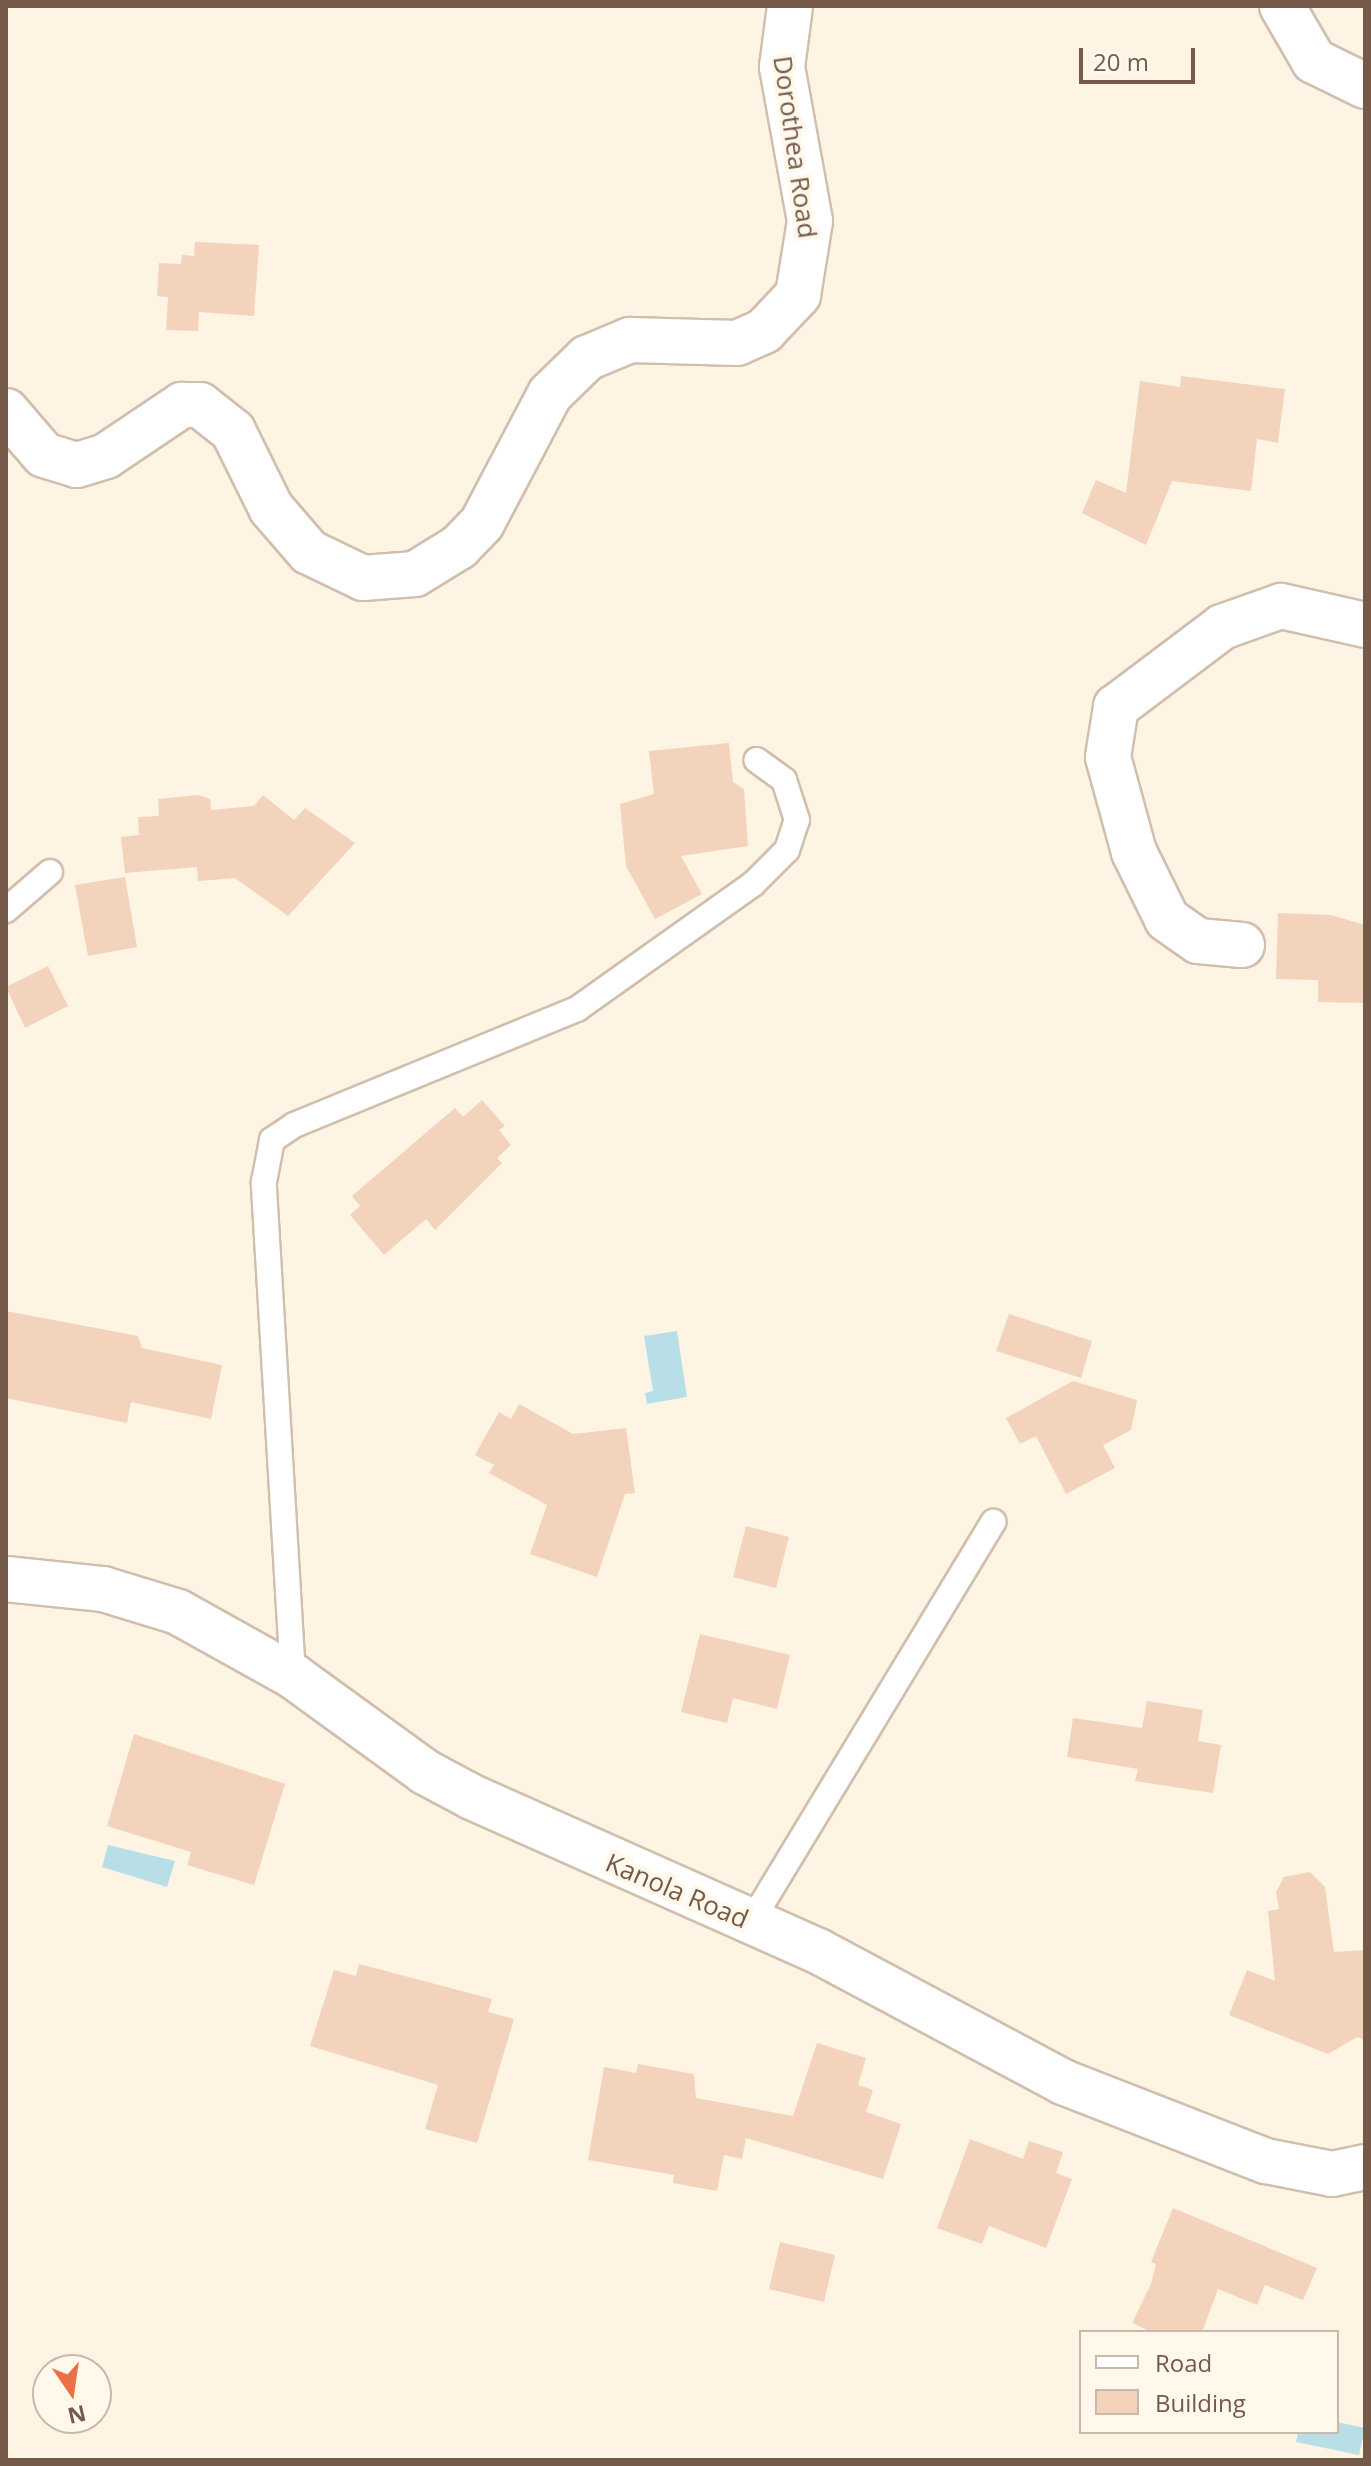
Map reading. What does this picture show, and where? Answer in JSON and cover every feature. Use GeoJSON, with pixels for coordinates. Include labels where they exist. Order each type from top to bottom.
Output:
{"type":"FeatureCollection","features":[{"type":"Feature","properties":{"kind":"street","name":"Dorothea Road"},"geometry":{"type":"LineString","coordinates":[[6,411],[36,449],[59,464],[77,465],[106,456],[182,405],[200,405],[233,431],[271,508],[309,552],[363,578],[415,574],[459,547],[482,523],[550,394],[587,358],[630,340],[737,343],[764,331],[798,295],[810,221],[782,67],[790,6]]}},
{"type":"Feature","properties":{"kind":"street"},"geometry":{"type":"LineString","coordinates":[[1282,6],[1314,61],[1365,86]]}},
{"type":"Feature","properties":{"kind":"street"},"geometry":{"type":"LineString","coordinates":[[1242,945],[1198,941],[1167,919],[1134,852],[1108,757],[1116,707],[1222,627],[1281,606],[1365,625]]}},
{"type":"Feature","properties":{"kind":"street","name":"Kanola Road"},"geometry":{"type":"LineString","coordinates":[[6,1579],[103,1589],[144,1600],[224,1634],[293,1676],[425,1772],[472,1797],[751,1922],[1078,2087],[1266,2161],[1332,2174],[1365,2167]]}},
{"type":"Feature","properties":{"kind":"lane"},"geometry":{"type":"LineString","coordinates":[[293,1676],[264,1182],[272,1140],[294,1125],[577,1009],[753,884],[787,850],[797,820],[784,780],[756,760]]}},
{"type":"Feature","properties":{"kind":"lane"},"geometry":{"type":"LineString","coordinates":[[6,910],[50,872]]}},
{"type":"Feature","properties":{"kind":"lane"},"geometry":{"type":"LineString","coordinates":[[751,1922],[993,1522]]}},
{"type":"Feature","properties":{"kind":"water"},"geometry":{"type":"Polygon","coordinates":[[[677,1331],[687,1397],[647,1404],[645,1393],[653,1391],[644,1336],[677,1331]]]}},
{"type":"Feature","properties":{"kind":"water"},"geometry":{"type":"Polygon","coordinates":[[[108,1845],[175,1861],[167,1887],[102,1867],[108,1845]]]}},
{"type":"Feature","properties":{"kind":"water"},"geometry":{"type":"Polygon","coordinates":[[[1339,2422],[1365,2428],[1359,2455],[1296,2442],[1298,2434],[1339,2434],[1339,2422]]]}},
{"type":"Feature","properties":{"kind":"building"},"geometry":{"type":"Polygon","coordinates":[[[195,242],[259,245],[254,316],[199,312],[198,331],[166,330],[168,297],[157,296],[159,263],[181,264],[182,255],[194,256],[195,242]]]}},
{"type":"Feature","properties":{"kind":"building"},"geometry":{"type":"Polygon","coordinates":[[[1181,376],[1285,389],[1278,443],[1257,439],[1251,491],[1172,481],[1146,545],[1082,513],[1096,480],[1126,493],[1140,381],[1180,387],[1181,376]]]}},
{"type":"Feature","properties":{"kind":"building"},"geometry":{"type":"Polygon","coordinates":[[[729,743],[733,782],[744,789],[748,846],[681,856],[702,894],[655,919],[626,866],[620,804],[654,794],[649,751],[729,743]]]}},
{"type":"Feature","properties":{"kind":"building"},"geometry":{"type":"Polygon","coordinates":[[[198,795],[210,799],[211,810],[254,806],[263,795],[294,820],[305,808],[355,843],[288,916],[235,878],[198,881],[197,867],[125,873],[121,837],[139,835],[138,817],[159,816],[158,799],[198,795]]]}},
{"type":"Feature","properties":{"kind":"building"},"geometry":{"type":"Polygon","coordinates":[[[125,877],[137,947],[88,956],[75,885],[125,877]]]}},
{"type":"Feature","properties":{"kind":"building"},"geometry":{"type":"Polygon","coordinates":[[[1278,913],[1331,915],[1365,925],[1365,1003],[1318,1002],[1318,980],[1276,979],[1278,913]]]}},
{"type":"Feature","properties":{"kind":"building"},"geometry":{"type":"Polygon","coordinates":[[[48,966],[68,1006],[25,1028],[6,987],[48,966]]]}},
{"type":"Feature","properties":{"kind":"building"},"geometry":{"type":"Polygon","coordinates":[[[482,1100],[505,1126],[499,1130],[511,1145],[497,1158],[502,1163],[435,1230],[426,1219],[384,1255],[350,1215],[360,1206],[352,1196],[455,1108],[463,1117],[482,1100]]]}},
{"type":"Feature","properties":{"kind":"building"},"geometry":{"type":"Polygon","coordinates":[[[6,1311],[138,1336],[142,1348],[222,1365],[211,1419],[131,1402],[127,1423],[6,1398],[6,1311]]]}},
{"type":"Feature","properties":{"kind":"building"},"geometry":{"type":"Polygon","coordinates":[[[1009,1314],[1092,1341],[1081,1378],[996,1351],[1009,1314]]]}},
{"type":"Feature","properties":{"kind":"building"},"geometry":{"type":"Polygon","coordinates":[[[1073,1381],[1137,1400],[1131,1430],[1103,1445],[1115,1468],[1066,1494],[1036,1436],[1020,1444],[1006,1418],[1073,1381]]]}},
{"type":"Feature","properties":{"kind":"building"},"geometry":{"type":"Polygon","coordinates":[[[519,1404],[573,1434],[626,1428],[635,1493],[625,1494],[597,1577],[530,1554],[547,1505],[489,1473],[494,1465],[475,1455],[499,1412],[511,1419],[519,1404]]]}},
{"type":"Feature","properties":{"kind":"building"},"geometry":{"type":"Polygon","coordinates":[[[746,1526],[789,1537],[776,1588],[733,1577],[746,1526]]]}},
{"type":"Feature","properties":{"kind":"building"},"geometry":{"type":"Polygon","coordinates":[[[700,1634],[790,1655],[777,1709],[733,1698],[727,1723],[681,1712],[700,1634]]]}},
{"type":"Feature","properties":{"kind":"building"},"geometry":{"type":"Polygon","coordinates":[[[1147,1701],[1203,1710],[1198,1741],[1221,1745],[1213,1793],[1135,1781],[1138,1769],[1067,1757],[1073,1718],[1142,1728],[1147,1701]]]}},
{"type":"Feature","properties":{"kind":"building"},"geometry":{"type":"Polygon","coordinates":[[[134,1734],[285,1784],[254,1885],[187,1865],[191,1852],[107,1826],[134,1734]]]}},
{"type":"Feature","properties":{"kind":"building"},"geometry":{"type":"Polygon","coordinates":[[[1310,1872],[1325,1887],[1334,1952],[1365,1950],[1365,2040],[1357,2037],[1328,2054],[1229,2015],[1247,1970],[1275,1981],[1268,1911],[1279,1909],[1276,1892],[1284,1877],[1310,1872]]]}},
{"type":"Feature","properties":{"kind":"building"},"geometry":{"type":"Polygon","coordinates":[[[359,1964],[492,1999],[488,2012],[514,2019],[477,2143],[425,2129],[438,2085],[310,2046],[334,1970],[356,1976],[359,1964]]]}},
{"type":"Feature","properties":{"kind":"building"},"geometry":{"type":"Polygon","coordinates":[[[817,2043],[866,2058],[858,2085],[873,2090],[866,2112],[901,2124],[883,2179],[746,2138],[742,2159],[724,2155],[717,2191],[673,2183],[674,2175],[588,2160],[604,2067],[636,2073],[638,2064],[694,2074],[696,2098],[793,2116],[817,2043]]]}},
{"type":"Feature","properties":{"kind":"building"},"geometry":{"type":"Polygon","coordinates":[[[970,2139],[1023,2159],[1029,2141],[1063,2152],[1056,2173],[1072,2179],[1046,2248],[989,2226],[982,2244],[937,2228],[970,2139]]]}},
{"type":"Feature","properties":{"kind":"building"},"geometry":{"type":"Polygon","coordinates":[[[1173,2208],[1317,2268],[1303,2300],[1265,2285],[1257,2305],[1218,2289],[1203,2330],[1147,2330],[1132,2323],[1151,2284],[1156,2264],[1151,2262],[1173,2208]]]}},
{"type":"Feature","properties":{"kind":"building"},"geometry":{"type":"Polygon","coordinates":[[[780,2242],[835,2255],[824,2302],[769,2289],[780,2242]]]}}]}
